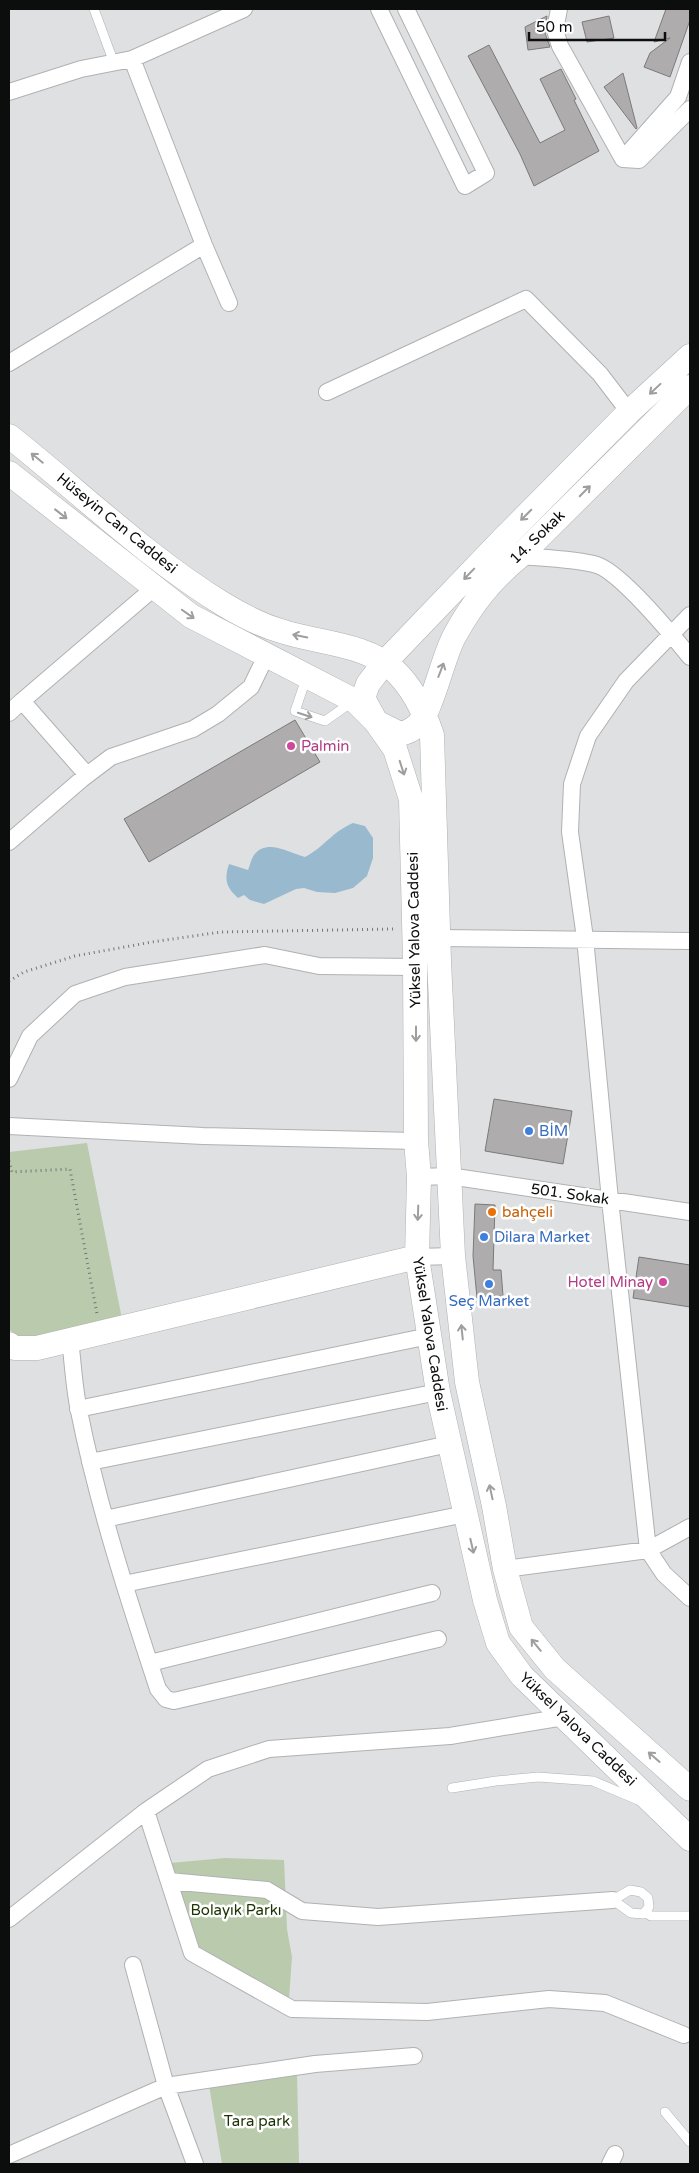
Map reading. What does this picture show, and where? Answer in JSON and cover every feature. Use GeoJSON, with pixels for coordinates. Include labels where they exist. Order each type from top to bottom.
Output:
{"type":"FeatureCollection","features":[{"type":"Feature","properties":{"kind":"main road","name":"14. Sokak"},"geometry":{"type":"LineString","coordinates":[[389,666],[414,631],[503,539],[629,412],[690,356]]}},
{"type":"Feature","properties":{"kind":"main road","name":"14. Sokak"},"geometry":{"type":"LineString","coordinates":[[425,716],[453,637],[473,604],[495,576],[520,556],[690,387]]}},
{"type":"Feature","properties":{"kind":"main road","name":"Hüseyin Can Caddesi"},"geometry":{"type":"LineString","coordinates":[[9,436],[142,547],[223,604],[280,631],[338,644],[389,666]]}},
{"type":"Feature","properties":{"kind":"main road","name":"Hüseyin Can Caddesi"},"geometry":{"type":"LineString","coordinates":[[9,473],[190,616],[355,701]]}},
{"type":"Feature","properties":{"kind":"main road"},"geometry":{"type":"LineString","coordinates":[[338,644],[381,646],[414,631]]}},
{"type":"Feature","properties":{"kind":"main road"},"geometry":{"type":"LineString","coordinates":[[389,666],[368,684],[364,698],[376,722],[400,734],[414,728],[425,716]]}},
{"type":"Feature","properties":{"kind":"main road","name":"Yüksel Yalova Caddesi"},"geometry":{"type":"LineString","coordinates":[[389,666],[412,692],[432,734],[438,938],[453,1256],[467,1382],[494,1506],[505,1569],[521,1627],[555,1669],[690,1789]]}},
{"type":"Feature","properties":{"kind":"main road","name":"Yüksel Yalova Caddesi"},"geometry":{"type":"LineString","coordinates":[[355,701],[376,722],[395,749],[411,799],[415,967],[416,1142],[419,1177],[417,1257],[438,1392],[485,1600],[498,1643],[522,1676],[690,1839]]}},
{"type":"Feature","properties":{"kind":"main road"},"geometry":{"type":"LineString","coordinates":[[10,1349],[37,1348],[417,1257]]}},
{"type":"Feature","properties":{"kind":"street"},"geometry":{"type":"LineString","coordinates":[[9,92],[81,69],[132,59],[244,9]]}},
{"type":"Feature","properties":{"kind":"street"},"geometry":{"type":"LineString","coordinates":[[379,9],[465,186],[486,173],[406,9]]}},
{"type":"Feature","properties":{"kind":"street"},"geometry":{"type":"LineString","coordinates":[[559,9],[555,30],[560,46],[623,159]]}},
{"type":"Feature","properties":{"kind":"street"},"geometry":{"type":"LineString","coordinates":[[132,59],[204,245],[229,303]]}},
{"type":"Feature","properties":{"kind":"street"},"geometry":{"type":"LineString","coordinates":[[623,159],[678,97],[690,62]]}},
{"type":"Feature","properties":{"kind":"street"},"geometry":{"type":"LineString","coordinates":[[623,159],[639,160],[690,109]]}},
{"type":"Feature","properties":{"kind":"street"},"geometry":{"type":"LineString","coordinates":[[9,362],[204,245]]}},
{"type":"Feature","properties":{"kind":"street"},"geometry":{"type":"LineString","coordinates":[[328,392],[526,299],[600,374],[629,412]]}},
{"type":"Feature","properties":{"kind":"street"},"geometry":{"type":"LineString","coordinates":[[503,539],[520,556],[598,565],[621,581],[690,657]]}},
{"type":"Feature","properties":{"kind":"street"},"geometry":{"type":"LineString","coordinates":[[9,713],[154,588]]}},
{"type":"Feature","properties":{"kind":"street"},"geometry":{"type":"LineString","coordinates":[[690,614],[626,681],[588,736],[572,784],[570,832],[585,938],[610,1200],[648,1550],[664,1574],[690,1598]]}},
{"type":"Feature","properties":{"kind":"street"},"geometry":{"type":"LineString","coordinates":[[9,842],[87,775],[112,757],[192,729],[218,714],[251,687],[266,656]]}},
{"type":"Feature","properties":{"kind":"street"},"geometry":{"type":"LineString","coordinates":[[22,702],[87,775]]}},
{"type":"Feature","properties":{"kind":"street"},"geometry":{"type":"LineString","coordinates":[[438,938],[585,938],[690,941]]}},
{"type":"Feature","properties":{"kind":"street"},"geometry":{"type":"LineString","coordinates":[[9,1079],[30,1036],[75,994],[125,977],[265,955],[319,966],[415,967]]}},
{"type":"Feature","properties":{"kind":"street"},"geometry":{"type":"LineString","coordinates":[[9,1126],[203,1136],[416,1142]]}},
{"type":"Feature","properties":{"kind":"street","name":"501. Sokak"},"geometry":{"type":"LineString","coordinates":[[419,1177],[449,1176],[690,1212]]}},
{"type":"Feature","properties":{"kind":"street"},"geometry":{"type":"LineString","coordinates":[[417,1257],[453,1256]]}},
{"type":"Feature","properties":{"kind":"street"},"geometry":{"type":"LineString","coordinates":[[78,1409],[429,1336]]}},
{"type":"Feature","properties":{"kind":"street"},"geometry":{"type":"LineString","coordinates":[[70,1340],[78,1409],[105,1519],[158,1689],[166,1699],[174,1701],[438,1639]]}},
{"type":"Feature","properties":{"kind":"street"},"geometry":{"type":"LineString","coordinates":[[90,1462],[438,1392]]}},
{"type":"Feature","properties":{"kind":"street"},"geometry":{"type":"LineString","coordinates":[[105,1519],[449,1444]]}},
{"type":"Feature","properties":{"kind":"street"},"geometry":{"type":"LineString","coordinates":[[124,1584],[465,1514]]}},
{"type":"Feature","properties":{"kind":"street"},"geometry":{"type":"LineString","coordinates":[[505,1569],[648,1550],[690,1527]]}},
{"type":"Feature","properties":{"kind":"street"},"geometry":{"type":"LineString","coordinates":[[150,1663],[432,1593]]}},
{"type":"Feature","properties":{"kind":"street"},"geometry":{"type":"LineString","coordinates":[[9,1919],[146,1811],[208,1769],[269,1749],[450,1736],[564,1717]]}},
{"type":"Feature","properties":{"kind":"street"},"geometry":{"type":"LineString","coordinates":[[146,1811],[192,1952],[292,2009],[427,2012],[549,1999],[606,2003],[684,2035]]}},
{"type":"Feature","properties":{"kind":"street"},"geometry":{"type":"LineString","coordinates":[[169,1881],[266,1890],[302,1911],[378,1917],[613,1900]]}},
{"type":"Feature","properties":{"kind":"street"},"geometry":{"type":"LineString","coordinates":[[133,1965],[166,2086],[195,2164]]}},
{"type":"Feature","properties":{"kind":"street"},"geometry":{"type":"LineString","coordinates":[[9,2155],[166,2086],[315,2064],[414,2056]]}},
{"type":"Feature","properties":{"kind":"lane"},"geometry":{"type":"LineString","coordinates":[[94,9],[114,63]]}},
{"type":"Feature","properties":{"kind":"lane"},"geometry":{"type":"LineString","coordinates":[[307,676],[295,711],[325,721],[355,701]]}},
{"type":"Feature","properties":{"kind":"lane"},"geometry":{"type":"LineString","coordinates":[[452,1788],[496,1780],[538,1777],[593,1780],[661,1809]]}},
{"type":"Feature","properties":{"kind":"lane"},"geometry":{"type":"LineString","coordinates":[[630,1890],[641,1892],[650,1902],[646,1912],[635,1915],[622,1908],[613,1900],[618,1895],[630,1890]]}},
{"type":"Feature","properties":{"kind":"lane"},"geometry":{"type":"LineString","coordinates":[[646,1912],[651,1916],[690,1916]]}},
{"type":"Feature","properties":{"kind":"lane"},"geometry":{"type":"LineString","coordinates":[[665,2112],[690,2142]]}},
{"type":"Feature","properties":{"kind":"path"},"geometry":{"type":"LineString","coordinates":[[9,981],[24,972],[75,956],[220,932],[414,928]]}},
{"type":"Feature","properties":{"kind":"path"},"geometry":{"type":"LineString","coordinates":[[9,1161],[12,1172],[70,1169],[96,1310]]}},
{"type":"Feature","properties":{"kind":"green space"},"geometry":{"type":"Polygon","coordinates":[[[87,1143],[122,1319],[25,1339],[14,1334],[9,1329],[9,1152],[87,1143]]]}},
{"type":"Feature","properties":{"kind":"green space","name":"Bolayık Parkı"},"geometry":{"type":"Polygon","coordinates":[[[225,1858],[284,1860],[287,1929],[292,1957],[289,1999],[195,1948],[170,1863],[225,1858]]]}},
{"type":"Feature","properties":{"kind":"green space","name":"Tara park"},"geometry":{"type":"Polygon","coordinates":[[[297,2073],[299,2164],[222,2164],[209,2085],[297,2073]]]}},
{"type":"Feature","properties":{"kind":"water"},"geometry":{"type":"Polygon","coordinates":[[[353,823],[365,826],[373,838],[373,858],[367,876],[353,888],[335,893],[317,892],[304,888],[296,889],[264,904],[250,900],[244,895],[238,898],[227,883],[229,864],[248,870],[252,858],[259,850],[272,847],[305,857],[339,831],[353,823]]]}},
{"type":"Feature","properties":{"kind":"building"},"geometry":{"type":"Polygon","coordinates":[[[666,9],[690,9],[690,20],[670,77],[644,67],[650,53],[670,38],[654,42],[666,9]]]}},
{"type":"Feature","properties":{"kind":"building"},"geometry":{"type":"Polygon","coordinates":[[[547,16],[545,33],[550,47],[528,50],[525,27],[547,16]]]}},
{"type":"Feature","properties":{"kind":"building"},"geometry":{"type":"Polygon","coordinates":[[[609,16],[614,38],[587,42],[582,22],[609,16]]]}},
{"type":"Feature","properties":{"kind":"building"},"geometry":{"type":"Polygon","coordinates":[[[489,45],[540,143],[565,130],[540,79],[561,69],[599,151],[534,186],[520,154],[468,56],[489,45]]]}},
{"type":"Feature","properties":{"kind":"building"},"geometry":{"type":"Polygon","coordinates":[[[623,73],[637,128],[636,129],[604,87],[623,73]]]}},
{"type":"Feature","properties":{"kind":"building"},"geometry":{"type":"Polygon","coordinates":[[[295,720],[320,762],[149,862],[124,819],[295,720]]]}},
{"type":"Feature","properties":{"kind":"building"},"geometry":{"type":"Polygon","coordinates":[[[494,1099],[572,1111],[563,1164],[485,1151],[494,1099]]]}},
{"type":"Feature","properties":{"kind":"building"},"geometry":{"type":"Polygon","coordinates":[[[475,1204],[495,1205],[493,1270],[501,1270],[503,1296],[477,1298],[473,1256],[475,1204]]]}},
{"type":"Feature","properties":{"kind":"building","name":"Hotel Minay"},"geometry":{"type":"Polygon","coordinates":[[[639,1257],[690,1265],[690,1307],[633,1298],[639,1257]]]}},
{"type":"Feature","properties":{"kind":"place","name":"Palmin"},"geometry":{"type":"Point","coordinates":[291,746]}},
{"type":"Feature","properties":{"kind":"place","name":"BİM"},"geometry":{"type":"Point","coordinates":[529,1131]}},
{"type":"Feature","properties":{"kind":"place","name":"bahçeli"},"geometry":{"type":"Point","coordinates":[492,1212]}},
{"type":"Feature","properties":{"kind":"place","name":"Dilara Market"},"geometry":{"type":"Point","coordinates":[484,1237]}},
{"type":"Feature","properties":{"kind":"place","name":"Hotel Minay"},"geometry":{"type":"Point","coordinates":[663,1282]}},
{"type":"Feature","properties":{"kind":"place","name":"Seç Market"},"geometry":{"type":"Point","coordinates":[489,1284]}}]}
